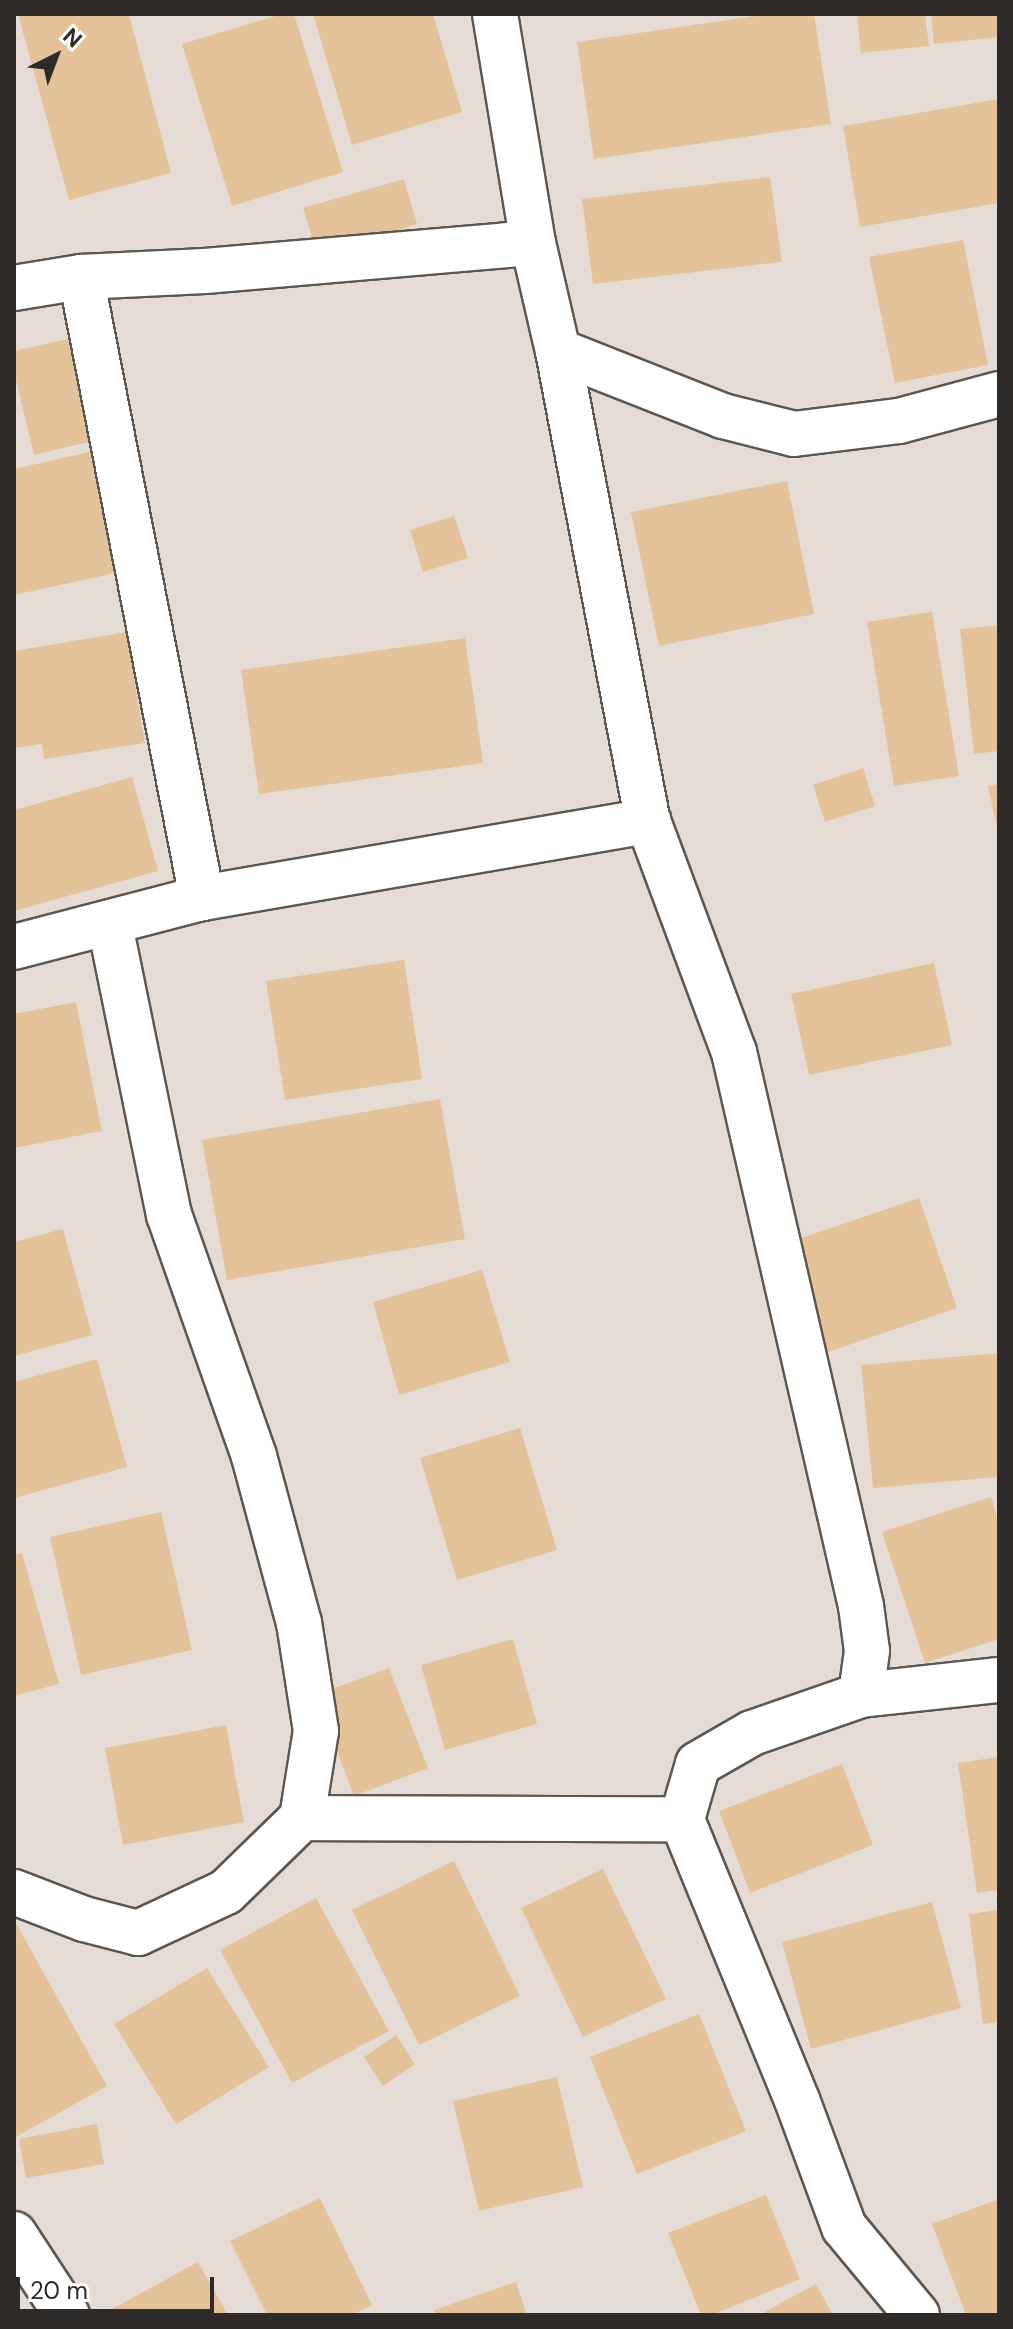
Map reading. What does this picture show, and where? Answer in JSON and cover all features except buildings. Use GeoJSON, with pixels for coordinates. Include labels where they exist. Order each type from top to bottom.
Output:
{"type":"FeatureCollection","features":[{"type":"Feature","properties":{"kind":"street"},"geometry":{"type":"LineString","coordinates":[[495,14],[533,243],[558,351],[648,821],[734,1052],[861,1606],[867,1651],[861,1695]]}},
{"type":"Feature","properties":{"kind":"street"},"geometry":{"type":"LineString","coordinates":[[14,288],[81,277],[205,271],[533,243]]}},
{"type":"Feature","properties":{"kind":"street"},"geometry":{"type":"LineString","coordinates":[[81,277],[202,898]]}},
{"type":"Feature","properties":{"kind":"street"},"geometry":{"type":"LineString","coordinates":[[558,351],[723,416],[794,434],[899,421],[999,394]]}},
{"type":"Feature","properties":{"kind":"street"},"geometry":{"type":"LineString","coordinates":[[14,947],[202,898],[648,821]]}},
{"type":"Feature","properties":{"kind":"street"},"geometry":{"type":"LineString","coordinates":[[14,1892],[84,1919],[138,1933],[226,1892],[302,1818],[316,1731],[299,1623],[254,1456],[169,1215],[110,924]]}},
{"type":"Feature","properties":{"kind":"street"},"geometry":{"type":"LineString","coordinates":[[917,2315],[844,2227],[797,2100],[682,1819],[698,1764],[752,1733],[861,1695],[999,1680]]}},
{"type":"Feature","properties":{"kind":"street"},"geometry":{"type":"LineString","coordinates":[[302,1818],[682,1819]]}},
{"type":"Feature","properties":{"kind":"street"},"geometry":{"type":"LineString","coordinates":[[14,2234],[67,2315]]}}]}
